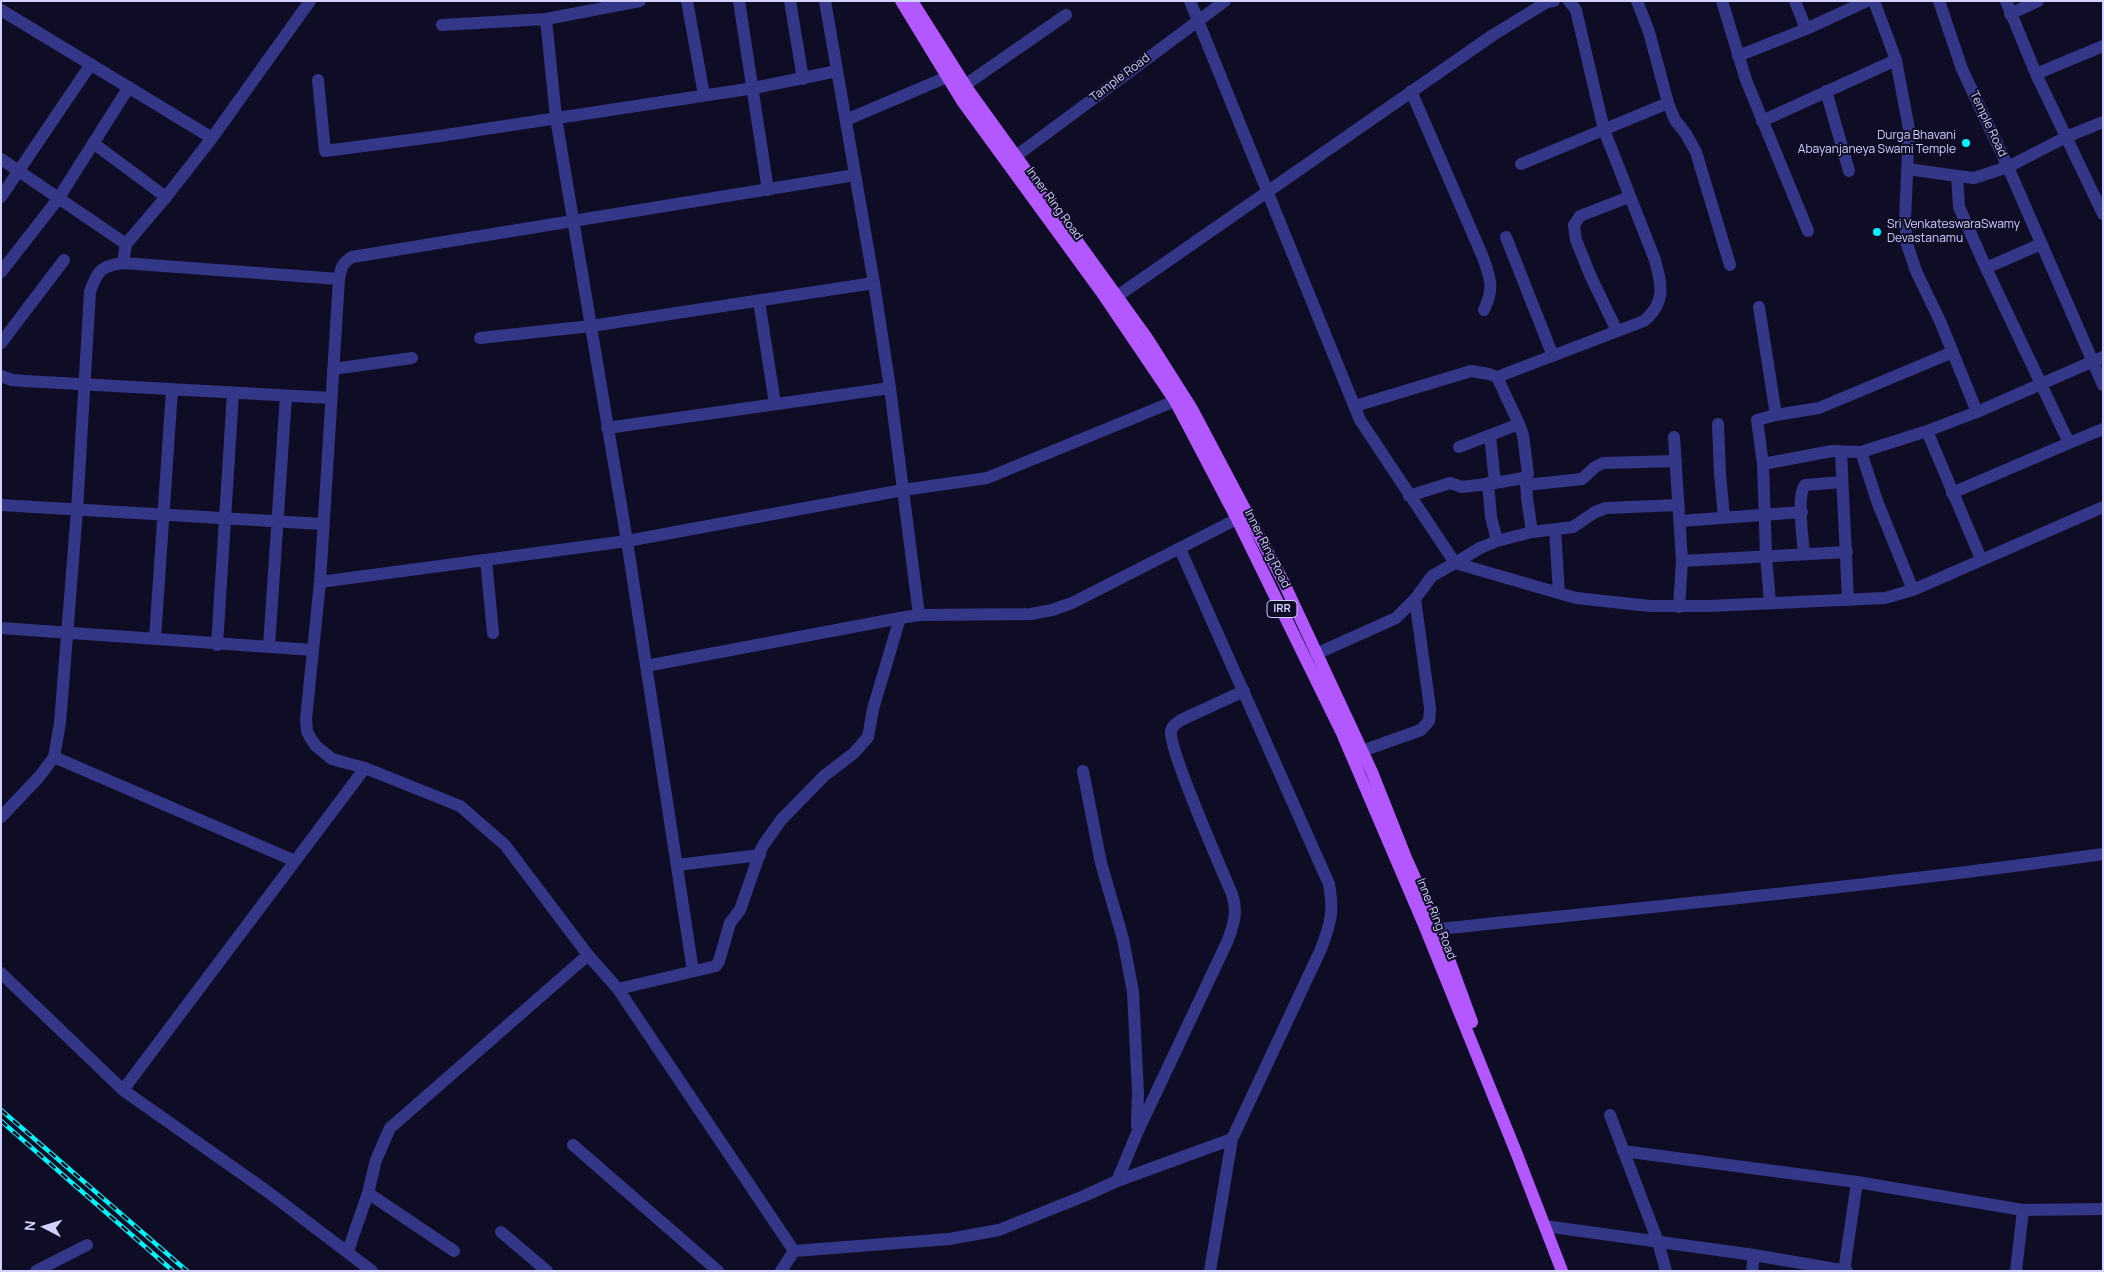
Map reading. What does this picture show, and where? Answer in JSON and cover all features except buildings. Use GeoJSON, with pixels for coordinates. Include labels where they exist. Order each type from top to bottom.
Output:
{"type":"FeatureCollection","features":[{"type":"Feature","properties":{"kind":"main road","name":"Inner Ring Road"},"geometry":{"type":"LineString","coordinates":[[901,1],[962,101],[1179,397],[1236,519],[1341,731],[1570,1271]]}},
{"type":"Feature","properties":{"kind":"main road","name":"Inner Ring Road"},"geometry":{"type":"LineString","coordinates":[[912,1],[965,85],[1147,338],[1283,581],[1362,751],[1406,858],[1438,929],[1456,983],[1547,1206],[1550,1227],[1562,1271]]}},
{"type":"Feature","properties":{"kind":"street"},"geometry":{"type":"LineString","coordinates":[[124,263],[126,244],[212,138],[310,1]]}},
{"type":"Feature","properties":{"kind":"street"},"geometry":{"type":"LineString","coordinates":[[442,25],[546,19],[590,5],[640,1]]}},
{"type":"Feature","properties":{"kind":"street"},"geometry":{"type":"LineString","coordinates":[[687,1],[704,95]]}},
{"type":"Feature","properties":{"kind":"street"},"geometry":{"type":"LineString","coordinates":[[739,1],[754,88],[768,190]]}},
{"type":"Feature","properties":{"kind":"street"},"geometry":{"type":"LineString","coordinates":[[790,1],[803,79]]}},
{"type":"Feature","properties":{"kind":"street"},"geometry":{"type":"LineString","coordinates":[[825,1],[874,283],[890,388],[919,615]]}},
{"type":"Feature","properties":{"kind":"street"},"geometry":{"type":"LineString","coordinates":[[1190,1],[1360,420],[1455,563],[1584,600],[1650,606],[1679,607],[1885,598],[1913,590],[2103,506]]}},
{"type":"Feature","properties":{"kind":"street","name":"Tample Road"},"geometry":{"type":"LineString","coordinates":[[1016,156],[1225,1]]}},
{"type":"Feature","properties":{"kind":"street"},"geometry":{"type":"LineString","coordinates":[[1355,406],[1463,372],[1477,372],[1497,378],[1644,321],[1653,314],[1660,300],[1661,283],[1656,260],[1604,130],[1576,10],[1569,1]]}},
{"type":"Feature","properties":{"kind":"street"},"geometry":{"type":"LineString","coordinates":[[1637,1],[1649,32],[1668,104],[1675,120],[1686,134],[1696,152],[1730,265]]}},
{"type":"Feature","properties":{"kind":"street"},"geometry":{"type":"LineString","coordinates":[[1722,1],[1746,80],[1808,231]]}},
{"type":"Feature","properties":{"kind":"street"},"geometry":{"type":"LineString","coordinates":[[1795,1],[1806,28]]}},
{"type":"Feature","properties":{"kind":"street"},"geometry":{"type":"LineString","coordinates":[[1738,56],[1867,1]]}},
{"type":"Feature","properties":{"kind":"street"},"geometry":{"type":"LineString","coordinates":[[1874,1],[1896,60],[1909,129],[1905,221],[1907,244],[1916,271],[1953,352],[1977,412]]}},
{"type":"Feature","properties":{"kind":"street","name":"Temple Road"},"geometry":{"type":"LineString","coordinates":[[1939,1],[1962,69],[2008,167],[2041,244],[2098,359],[2103,385]]}},
{"type":"Feature","properties":{"kind":"street"},"geometry":{"type":"LineString","coordinates":[[2006,1],[2036,74],[2103,214]]}},
{"type":"Feature","properties":{"kind":"street"},"geometry":{"type":"LineString","coordinates":[[2010,14],[2038,1]]}},
{"type":"Feature","properties":{"kind":"street"},"geometry":{"type":"LineString","coordinates":[[1116,297],[1493,34],[1549,2]]}},
{"type":"Feature","properties":{"kind":"street"},"geometry":{"type":"LineString","coordinates":[[1,10],[212,138]]}},
{"type":"Feature","properties":{"kind":"street"},"geometry":{"type":"LineString","coordinates":[[965,85],[1066,15]]}},
{"type":"Feature","properties":{"kind":"street"},"geometry":{"type":"LineString","coordinates":[[546,19],[556,118],[627,541],[693,971]]}},
{"type":"Feature","properties":{"kind":"street"},"geometry":{"type":"LineString","coordinates":[[2036,74],[2103,46]]}},
{"type":"Feature","properties":{"kind":"street"},"geometry":{"type":"LineString","coordinates":[[1762,121],[1896,60]]}},
{"type":"Feature","properties":{"kind":"street"},"geometry":{"type":"LineString","coordinates":[[1,197],[20,172],[92,64]]}},
{"type":"Feature","properties":{"kind":"street"},"geometry":{"type":"LineString","coordinates":[[318,80],[325,151],[754,88],[837,71]]}},
{"type":"Feature","properties":{"kind":"street"},"geometry":{"type":"LineString","coordinates":[[846,120],[947,77]]}},
{"type":"Feature","properties":{"kind":"street"},"geometry":{"type":"LineString","coordinates":[[1,272],[58,199],[129,87]]}},
{"type":"Feature","properties":{"kind":"street"},"geometry":{"type":"LineString","coordinates":[[1412,91],[1482,254],[1491,282],[1490,299],[1484,310]]}},
{"type":"Feature","properties":{"kind":"street"},"geometry":{"type":"LineString","coordinates":[[1826,91],[1849,171]]}},
{"type":"Feature","properties":{"kind":"street"},"geometry":{"type":"LineString","coordinates":[[1521,164],[1668,104]]}},
{"type":"Feature","properties":{"kind":"street"},"geometry":{"type":"LineString","coordinates":[[1908,169],[1974,178],[2008,167],[2103,122]]}},
{"type":"Feature","properties":{"kind":"street"},"geometry":{"type":"LineString","coordinates":[[93,143],[166,197]]}},
{"type":"Feature","properties":{"kind":"street"},"geometry":{"type":"LineString","coordinates":[[1,159],[126,244]]}},
{"type":"Feature","properties":{"kind":"street"},"geometry":{"type":"LineString","coordinates":[[794,1251],[618,989],[588,955],[504,845],[460,806],[365,768],[332,758],[316,746],[307,731],[306,719],[320,582],[322,524],[333,368],[341,267],[344,262],[352,257],[855,175]]}},
{"type":"Feature","properties":{"kind":"street"},"geometry":{"type":"LineString","coordinates":[[1957,176],[1959,206],[1986,268],[2069,443]]}},
{"type":"Feature","properties":{"kind":"street"},"geometry":{"type":"LineString","coordinates":[[1617,331],[1576,240],[1574,225],[1580,216],[1630,197]]}},
{"type":"Feature","properties":{"kind":"street"},"geometry":{"type":"LineString","coordinates":[[1506,237],[1553,356]]}},
{"type":"Feature","properties":{"kind":"street"},"geometry":{"type":"LineString","coordinates":[[1986,268],[2041,244]]}},
{"type":"Feature","properties":{"kind":"street"},"geometry":{"type":"LineString","coordinates":[[1,343],[64,260]]}},
{"type":"Feature","properties":{"kind":"street"},"geometry":{"type":"LineString","coordinates":[[1,817],[39,777],[54,757],[60,723],[90,292],[95,278],[107,266],[124,263],[340,279]]}},
{"type":"Feature","properties":{"kind":"street"},"geometry":{"type":"LineString","coordinates":[[480,338],[591,326],[874,283]]}},
{"type":"Feature","properties":{"kind":"street"},"geometry":{"type":"LineString","coordinates":[[759,301],[774,404]]}},
{"type":"Feature","properties":{"kind":"street"},"geometry":{"type":"LineString","coordinates":[[1760,306],[1776,415]]}},
{"type":"Feature","properties":{"kind":"street"},"geometry":{"type":"LineString","coordinates":[[1770,603],[1766,556],[1763,464],[1758,420],[1819,408],[1953,352]]}},
{"type":"Feature","properties":{"kind":"street"},"geometry":{"type":"LineString","coordinates":[[333,368],[412,358]]}},
{"type":"Feature","properties":{"kind":"street"},"geometry":{"type":"LineString","coordinates":[[1763,464],[1832,451],[1861,452],[1927,431],[1977,412],[2098,359]]}},
{"type":"Feature","properties":{"kind":"street"},"geometry":{"type":"LineString","coordinates":[[1,376],[12,380],[25,381],[331,398]]}},
{"type":"Feature","properties":{"kind":"street"},"geometry":{"type":"LineString","coordinates":[[1497,378],[1519,424],[1528,466],[1526,481],[1532,532]]}},
{"type":"Feature","properties":{"kind":"street"},"geometry":{"type":"LineString","coordinates":[[607,428],[890,388]]}},
{"type":"Feature","properties":{"kind":"street"},"geometry":{"type":"LineString","coordinates":[[155,638],[172,390]]}},
{"type":"Feature","properties":{"kind":"street"},"geometry":{"type":"LineString","coordinates":[[217,645],[232,393]]}},
{"type":"Feature","properties":{"kind":"street"},"geometry":{"type":"LineString","coordinates":[[269,646],[286,396]]}},
{"type":"Feature","properties":{"kind":"street"},"geometry":{"type":"LineString","coordinates":[[320,582],[627,541],[903,490],[987,478],[1179,397]]}},
{"type":"Feature","properties":{"kind":"street"},"geometry":{"type":"LineString","coordinates":[[1458,447],[1519,424]]}},
{"type":"Feature","properties":{"kind":"street"},"geometry":{"type":"LineString","coordinates":[[1718,424],[1724,517]]}},
{"type":"Feature","properties":{"kind":"street"},"geometry":{"type":"LineString","coordinates":[[1952,493],[2103,429]]}},
{"type":"Feature","properties":{"kind":"street"},"geometry":{"type":"LineString","coordinates":[[1927,431],[1981,559]]}},
{"type":"Feature","properties":{"kind":"street"},"geometry":{"type":"LineString","coordinates":[[1490,435],[1491,517],[1497,541]]}},
{"type":"Feature","properties":{"kind":"street"},"geometry":{"type":"LineString","coordinates":[[1674,437],[1682,561],[1679,607]]}},
{"type":"Feature","properties":{"kind":"street"},"geometry":{"type":"LineString","coordinates":[[1841,452],[1848,600]]}},
{"type":"Feature","properties":{"kind":"street"},"geometry":{"type":"LineString","coordinates":[[1861,452],[1877,501],[1913,590]]}},
{"type":"Feature","properties":{"kind":"street"},"geometry":{"type":"LineString","coordinates":[[1409,496],[1450,483],[1462,487],[1492,483],[1582,479],[1595,467],[1603,463],[1676,461]]}},
{"type":"Feature","properties":{"kind":"street"},"geometry":{"type":"LineString","coordinates":[[1804,554],[1801,494],[1805,485],[1842,482]]}},
{"type":"Feature","properties":{"kind":"street"},"geometry":{"type":"LineString","coordinates":[[1,505],[164,513],[322,524]]}},
{"type":"Feature","properties":{"kind":"street"},"geometry":{"type":"LineString","coordinates":[[1316,654],[1396,618],[1415,599],[1432,576],[1480,548],[1497,541],[1532,532],[1574,527],[1595,512],[1606,508],[1678,505]]}},
{"type":"Feature","properties":{"kind":"street"},"geometry":{"type":"LineString","coordinates":[[1680,521],[1802,512]]}},
{"type":"Feature","properties":{"kind":"street"},"geometry":{"type":"LineString","coordinates":[[646,666],[919,615],[1031,614],[1052,610],[1072,603],[1236,519]]}},
{"type":"Feature","properties":{"kind":"street"},"geometry":{"type":"LineString","coordinates":[[1555,530],[1559,593]]}},
{"type":"Feature","properties":{"kind":"street"},"geometry":{"type":"LineString","coordinates":[[1180,549],[1329,884],[1333,904],[1331,924],[1321,949],[1232,1139],[1210,1271]]}},
{"type":"Feature","properties":{"kind":"street"},"geometry":{"type":"LineString","coordinates":[[1682,561],[1847,552]]}},
{"type":"Feature","properties":{"kind":"street"},"geometry":{"type":"LineString","coordinates":[[486,560],[493,633]]}},
{"type":"Feature","properties":{"kind":"street"},"geometry":{"type":"LineString","coordinates":[[1362,751],[1421,730],[1429,721],[1430,708],[1415,599]]}},
{"type":"Feature","properties":{"kind":"street"},"geometry":{"type":"LineString","coordinates":[[618,989],[693,971],[710,969],[716,966],[730,923],[740,910],[762,847],[780,820],[824,776],[854,753],[868,737],[873,709],[900,618]]}},
{"type":"Feature","properties":{"kind":"street"},"geometry":{"type":"LineString","coordinates":[[1,628],[155,638],[217,645],[269,646],[313,650]]}},
{"type":"Feature","properties":{"kind":"street"},"geometry":{"type":"LineString","coordinates":[[1117,1181],[1137,1133],[1228,940],[1235,918],[1236,905],[1173,745],[1171,729],[1173,725],[1181,720],[1244,691]]}},
{"type":"Feature","properties":{"kind":"street"},"geometry":{"type":"LineString","coordinates":[[54,757],[295,861]]}},
{"type":"Feature","properties":{"kind":"street"},"geometry":{"type":"LineString","coordinates":[[123,1090],[365,768]]}},
{"type":"Feature","properties":{"kind":"street"},"geometry":{"type":"LineString","coordinates":[[1083,771],[1101,863],[1123,940],[1133,992],[1138,1093],[1137,1133]]}},
{"type":"Feature","properties":{"kind":"street"},"geometry":{"type":"LineString","coordinates":[[1424,925],[1438,929],[1872,884],[2103,854]]}},
{"type":"Feature","properties":{"kind":"street"},"geometry":{"type":"LineString","coordinates":[[677,865],[760,855]]}},
{"type":"Feature","properties":{"kind":"street"},"geometry":{"type":"LineString","coordinates":[[348,1251],[368,1193],[376,1160],[390,1128],[588,955]]}},
{"type":"Feature","properties":{"kind":"street"},"geometry":{"type":"LineString","coordinates":[[1,973],[123,1090],[348,1251],[372,1271]]}},
{"type":"Feature","properties":{"kind":"street"},"geometry":{"type":"LineString","coordinates":[[1610,1115],[1658,1242],[1666,1271]]}},
{"type":"Feature","properties":{"kind":"street"},"geometry":{"type":"LineString","coordinates":[[794,1251],[980,1234],[999,1230],[1117,1181],[1232,1139]]}},
{"type":"Feature","properties":{"kind":"street"},"geometry":{"type":"LineString","coordinates":[[573,1145],[718,1271]]}},
{"type":"Feature","properties":{"kind":"street"},"geometry":{"type":"LineString","coordinates":[[1623,1151],[1857,1182],[2024,1210],[2103,1208]]}},
{"type":"Feature","properties":{"kind":"street"},"geometry":{"type":"LineString","coordinates":[[1550,1227],[1754,1255],[1845,1271],[1857,1182]]}},
{"type":"Feature","properties":{"kind":"street"},"geometry":{"type":"LineString","coordinates":[[368,1193],[454,1251]]}},
{"type":"Feature","properties":{"kind":"street"},"geometry":{"type":"LineString","coordinates":[[2016,1271],[2024,1210]]}},
{"type":"Feature","properties":{"kind":"street"},"geometry":{"type":"LineString","coordinates":[[501,1232],[547,1271]]}},
{"type":"Feature","properties":{"kind":"street"},"geometry":{"type":"LineString","coordinates":[[36,1271],[86,1246]]}},
{"type":"Feature","properties":{"kind":"street"},"geometry":{"type":"LineString","coordinates":[[781,1271],[794,1251]]}},
{"type":"Feature","properties":{"kind":"street"},"geometry":{"type":"LineString","coordinates":[[1752,1271],[1754,1255]]}},
{"type":"Feature","properties":{"kind":"railway"},"geometry":{"type":"LineString","coordinates":[[1,1110],[187,1271]]}},
{"type":"Feature","properties":{"kind":"railway"},"geometry":{"type":"LineString","coordinates":[[1,1121],[173,1271]]}},
{"type":"Feature","properties":{"kind":"place","name":"Durga Bhavani Abayanjaneya Swami Temple"},"geometry":{"type":"Point","coordinates":[1966,143]}},
{"type":"Feature","properties":{"kind":"place","name":"Sri VenkateswaraSwamy Devastanamu"},"geometry":{"type":"Point","coordinates":[1877,232]}}]}
